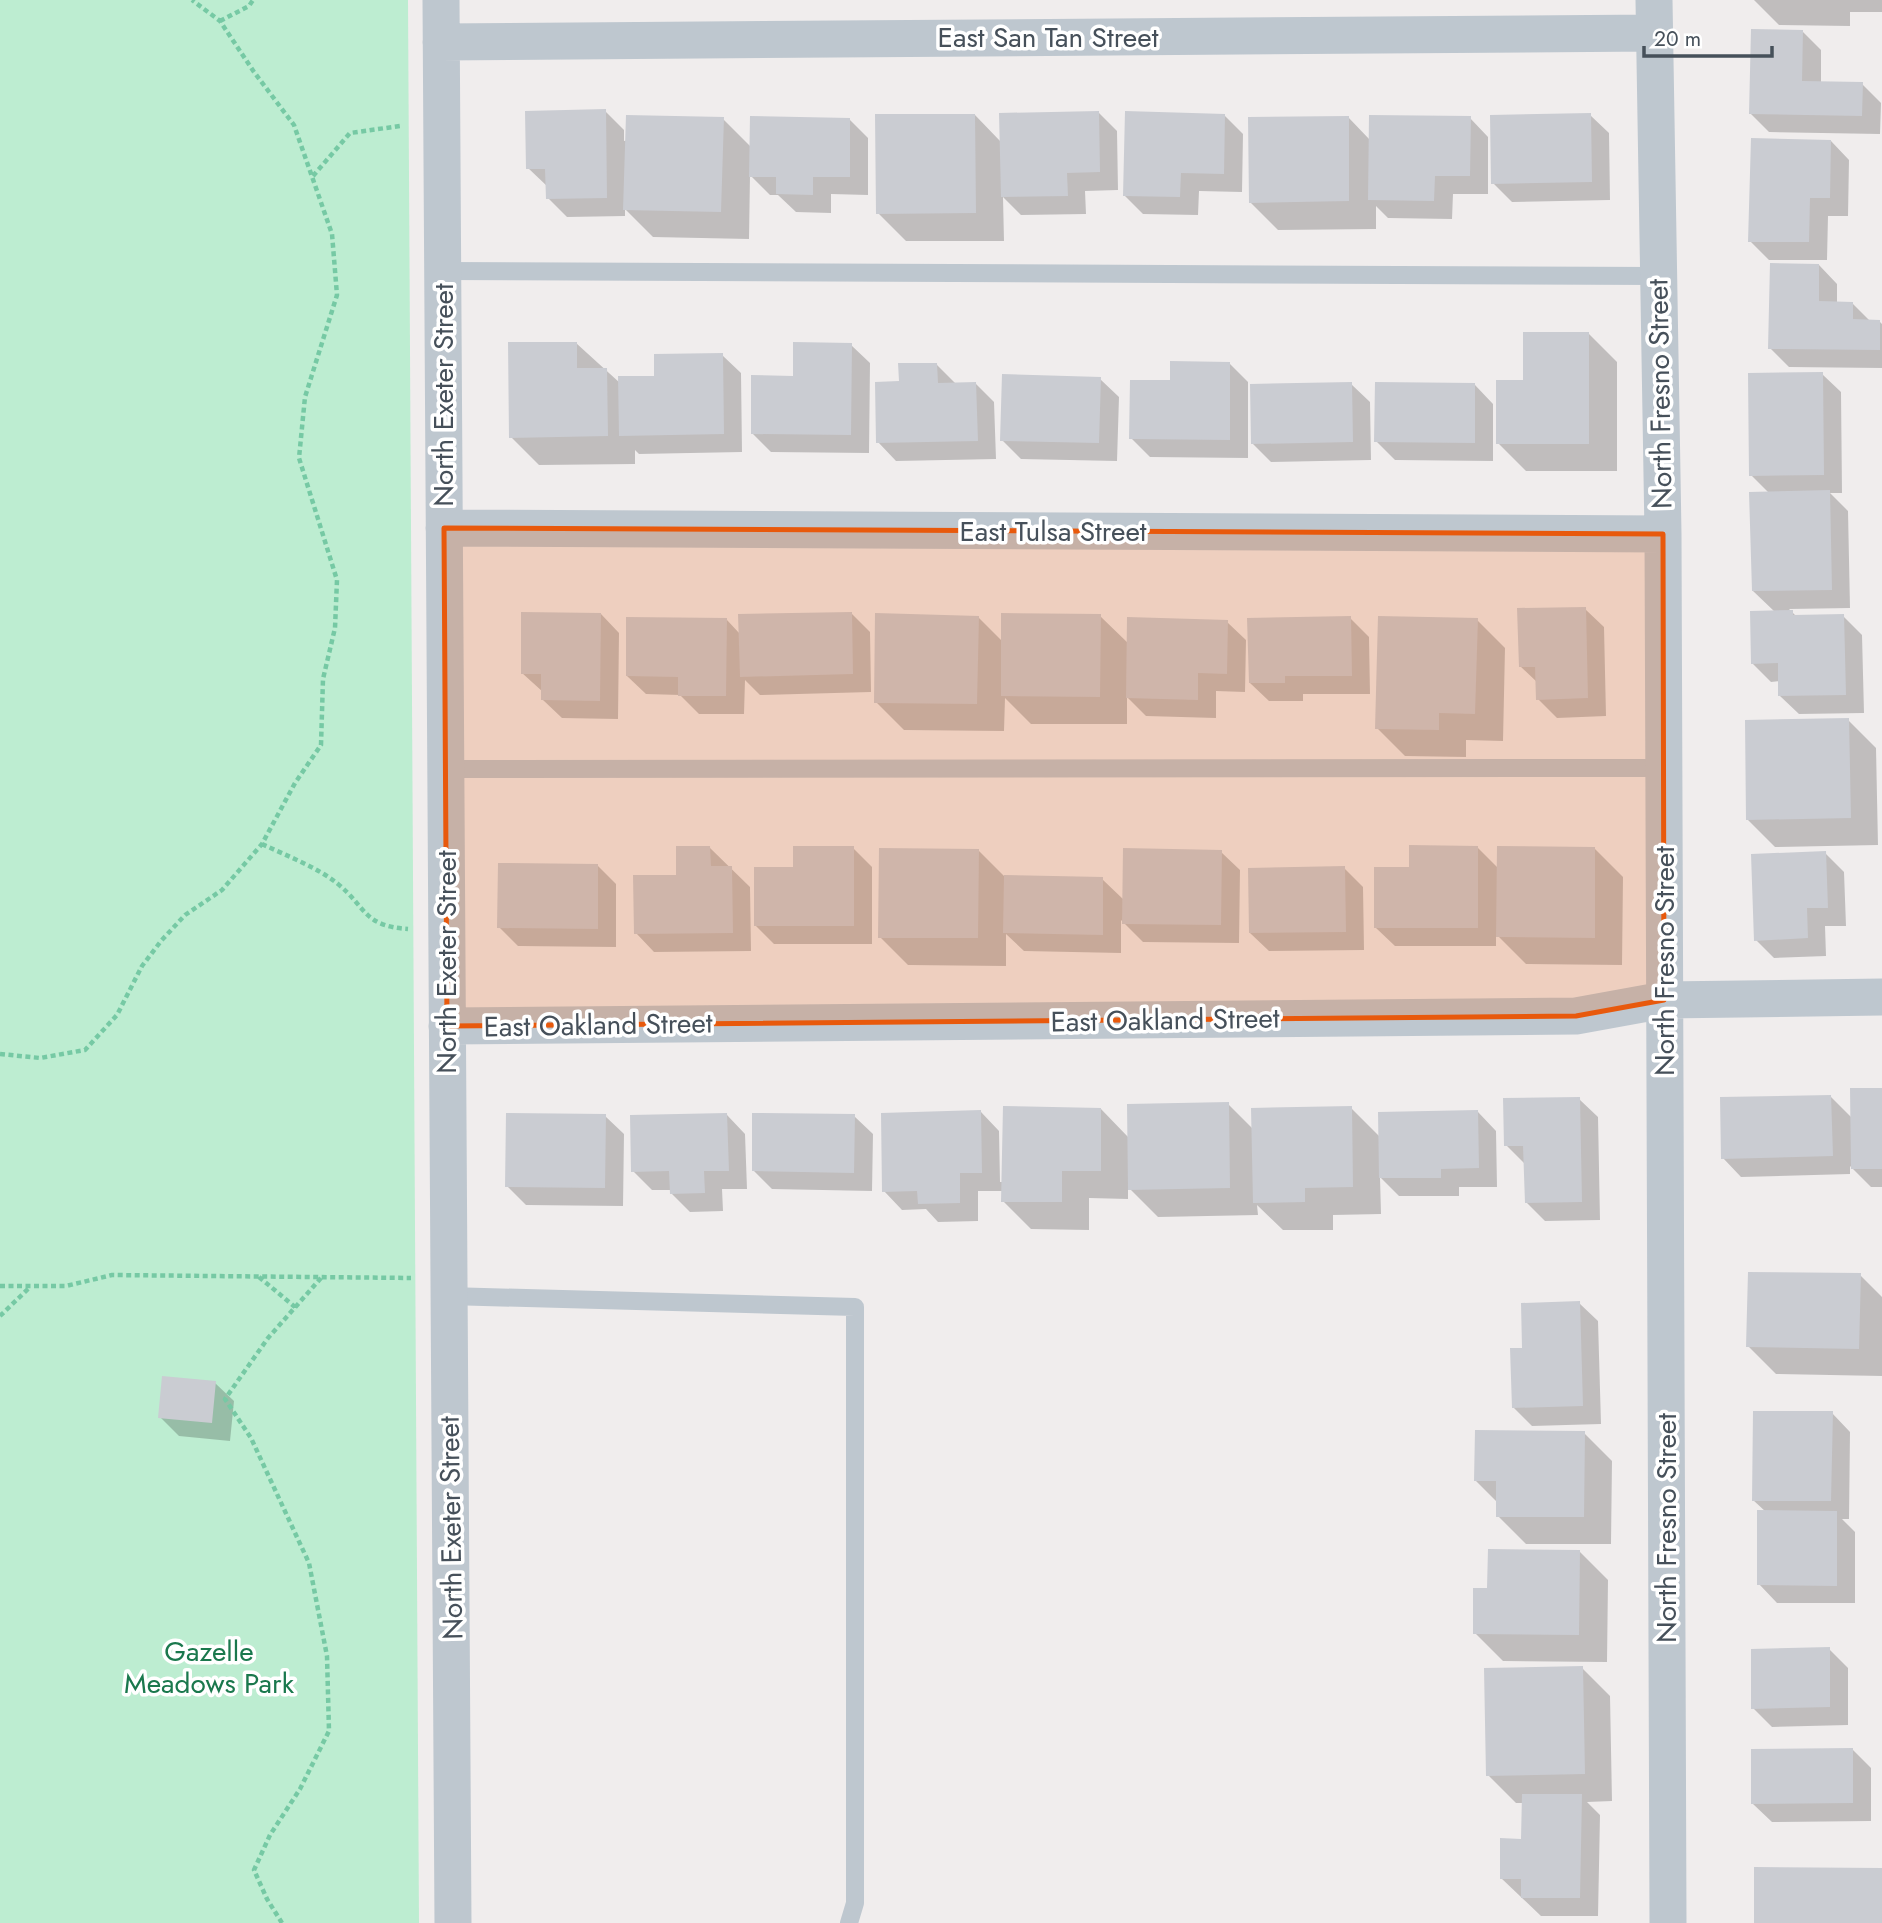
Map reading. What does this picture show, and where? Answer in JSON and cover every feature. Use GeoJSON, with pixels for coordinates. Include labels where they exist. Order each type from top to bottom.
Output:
{"type":"FeatureCollection","features":[{"type":"Feature","properties":{"kind":"street","name":"North Exeter Street"},"geometry":{"type":"LineString","coordinates":[[441,0],[453,1923]]}},
{"type":"Feature","properties":{"kind":"street","name":"East San Tan Street"},"geometry":{"type":"LineString","coordinates":[[442,42],[1654,16]]}},
{"type":"Feature","properties":{"kind":"street","name":"North Fresno Street"},"geometry":{"type":"LineString","coordinates":[[1654,16],[1664,768],[1668,1923]]}},
{"type":"Feature","properties":{"kind":"street","name":"East Tulsa Street"},"geometry":{"type":"LineString","coordinates":[[444,528],[1662,534]]}},
{"type":"Feature","properties":{"kind":"street","name":"East Oakland Street"},"geometry":{"type":"LineString","coordinates":[[447,1026],[1576,1016],[1664,1000],[1882,997]]}},
{"type":"Feature","properties":{"kind":"lane"},"geometry":{"type":"LineString","coordinates":[[443,271],[1658,276]]}},
{"type":"Feature","properties":{"kind":"lane"},"geometry":{"type":"LineString","coordinates":[[445,769],[1664,768]]}},
{"type":"Feature","properties":{"kind":"lane"},"geometry":{"type":"LineString","coordinates":[[448,1296],[855,1307],[855,1903],[849,1923]]}},
{"type":"Feature","properties":{"kind":"path"},"geometry":{"type":"LineString","coordinates":[[0,1054],[40,1058],[85,1049],[117,1015],[142,966],[162,940],[185,915],[222,890],[262,844],[295,783],[321,745],[323,678],[335,628],[337,580],[299,458],[305,397],[337,295],[332,234],[294,125],[220,22],[192,0]]}},
{"type":"Feature","properties":{"kind":"path"},"geometry":{"type":"LineString","coordinates":[[220,22],[249,6],[253,0]]}},
{"type":"Feature","properties":{"kind":"path"},"geometry":{"type":"LineString","coordinates":[[313,176],[350,133],[400,126]]}},
{"type":"Feature","properties":{"kind":"path"},"geometry":{"type":"LineString","coordinates":[[262,844],[299,861],[339,885],[365,915],[389,928],[408,929]]}},
{"type":"Feature","properties":{"kind":"path"},"geometry":{"type":"LineString","coordinates":[[0,1286],[66,1286],[112,1275],[411,1278]]}},
{"type":"Feature","properties":{"kind":"path"},"geometry":{"type":"LineString","coordinates":[[258,1277],[295,1307]]}},
{"type":"Feature","properties":{"kind":"path"},"geometry":{"type":"LineString","coordinates":[[282,1923],[254,1870],[270,1835],[300,1789],[329,1731],[327,1656],[309,1563],[251,1438],[225,1399],[268,1338],[321,1278]]}},
{"type":"Feature","properties":{"kind":"path"},"geometry":{"type":"LineString","coordinates":[[0,1316],[31,1286]]}},
{"type":"Feature","properties":{"kind":"highlighted area"},"geometry":{"type":"Polygon","coordinates":[[[444,528],[1663,534],[1664,1000],[1576,1016],[447,1026],[444,528]]]}},
{"type":"Feature","properties":{"kind":"green space","name":"Gazelle Meadows Park"},"geometry":{"type":"Polygon","coordinates":[[[0,0],[408,0],[419,1923],[0,1923],[0,0]]]}},
{"type":"Feature","properties":{"kind":"building"},"geometry":{"type":"Polygon","coordinates":[[[1751,29],[1803,30],[1802,81],[1863,82],[1862,116],[1749,114],[1751,29]]]}},
{"type":"Feature","properties":{"kind":"building"},"geometry":{"type":"Polygon","coordinates":[[[606,109],[607,198],[546,199],[545,169],[526,169],[525,111],[606,109]]]}},
{"type":"Feature","properties":{"kind":"building"},"geometry":{"type":"Polygon","coordinates":[[[1099,111],[1100,172],[1067,173],[1068,196],[1001,197],[999,113],[1099,111]]]}},
{"type":"Feature","properties":{"kind":"building"},"geometry":{"type":"Polygon","coordinates":[[[1125,111],[1225,114],[1224,174],[1181,173],[1180,197],[1123,196],[1125,111]]]}},
{"type":"Feature","properties":{"kind":"building"},"geometry":{"type":"Polygon","coordinates":[[[1591,113],[1592,182],[1491,184],[1490,115],[1591,113]]]}},
{"type":"Feature","properties":{"kind":"building"},"geometry":{"type":"Polygon","coordinates":[[[875,114],[975,114],[976,213],[876,214],[875,114]]]}},
{"type":"Feature","properties":{"kind":"building"},"geometry":{"type":"Polygon","coordinates":[[[626,115],[724,117],[721,212],[623,210],[626,115]]]}},
{"type":"Feature","properties":{"kind":"building"},"geometry":{"type":"Polygon","coordinates":[[[1369,115],[1471,116],[1470,176],[1435,176],[1434,201],[1368,200],[1369,115]]]}},
{"type":"Feature","properties":{"kind":"building"},"geometry":{"type":"Polygon","coordinates":[[[750,116],[850,118],[850,177],[813,177],[813,195],[776,194],[776,177],[749,177],[750,116]]]}},
{"type":"Feature","properties":{"kind":"building"},"geometry":{"type":"Polygon","coordinates":[[[1349,116],[1349,201],[1249,203],[1248,117],[1349,116]]]}},
{"type":"Feature","properties":{"kind":"building"},"geometry":{"type":"Polygon","coordinates":[[[1751,138],[1831,140],[1830,198],[1810,198],[1809,242],[1748,242],[1751,138]]]}},
{"type":"Feature","properties":{"kind":"building"},"geometry":{"type":"Polygon","coordinates":[[[1770,263],[1819,264],[1819,301],[1853,302],[1853,319],[1880,320],[1880,350],[1768,349],[1770,263]]]}},
{"type":"Feature","properties":{"kind":"building"},"geometry":{"type":"Polygon","coordinates":[[[1523,332],[1589,332],[1589,444],[1496,444],[1496,380],[1523,380],[1523,332]]]}},
{"type":"Feature","properties":{"kind":"building"},"geometry":{"type":"Polygon","coordinates":[[[508,342],[577,342],[577,368],[607,368],[608,436],[509,438],[508,342]]]}},
{"type":"Feature","properties":{"kind":"building"},"geometry":{"type":"Polygon","coordinates":[[[793,342],[852,343],[851,435],[751,434],[751,375],[793,376],[793,342]]]}},
{"type":"Feature","properties":{"kind":"building"},"geometry":{"type":"Polygon","coordinates":[[[723,353],[724,434],[619,436],[618,376],[654,376],[654,354],[723,353]]]}},
{"type":"Feature","properties":{"kind":"building"},"geometry":{"type":"Polygon","coordinates":[[[1170,361],[1230,362],[1230,440],[1129,439],[1130,380],[1170,380],[1170,361]]]}},
{"type":"Feature","properties":{"kind":"building"},"geometry":{"type":"Polygon","coordinates":[[[898,363],[937,363],[938,383],[976,382],[978,441],[876,443],[875,382],[899,381],[898,363]]]}},
{"type":"Feature","properties":{"kind":"building"},"geometry":{"type":"Polygon","coordinates":[[[1823,372],[1824,475],[1749,476],[1748,373],[1823,372]]]}},
{"type":"Feature","properties":{"kind":"building"},"geometry":{"type":"Polygon","coordinates":[[[1002,374],[1101,377],[1099,443],[1000,441],[1002,374]]]}},
{"type":"Feature","properties":{"kind":"building"},"geometry":{"type":"Polygon","coordinates":[[[1352,382],[1353,442],[1251,444],[1250,384],[1352,382]]]}},
{"type":"Feature","properties":{"kind":"building"},"geometry":{"type":"Polygon","coordinates":[[[1375,382],[1475,383],[1475,443],[1374,442],[1375,382]]]}},
{"type":"Feature","properties":{"kind":"building"},"geometry":{"type":"Polygon","coordinates":[[[1830,490],[1832,590],[1752,591],[1749,492],[1830,490]]]}},
{"type":"Feature","properties":{"kind":"building"},"geometry":{"type":"Polygon","coordinates":[[[1586,607],[1588,698],[1536,700],[1535,667],[1519,667],[1517,608],[1586,607]]]}},
{"type":"Feature","properties":{"kind":"building"},"geometry":{"type":"Polygon","coordinates":[[[1793,610],[1793,615],[1844,614],[1846,695],[1778,696],[1778,663],[1751,664],[1750,611],[1793,610]]]}},
{"type":"Feature","properties":{"kind":"building"},"geometry":{"type":"Polygon","coordinates":[[[521,612],[601,613],[600,701],[541,700],[541,674],[521,674],[521,612]]]}},
{"type":"Feature","properties":{"kind":"building"},"geometry":{"type":"Polygon","coordinates":[[[852,612],[853,674],[740,677],[738,614],[852,612]]]}},
{"type":"Feature","properties":{"kind":"building"},"geometry":{"type":"Polygon","coordinates":[[[875,613],[979,616],[977,704],[874,703],[875,613]]]}},
{"type":"Feature","properties":{"kind":"building"},"geometry":{"type":"Polygon","coordinates":[[[1001,613],[1101,614],[1100,697],[1001,696],[1001,613]]]}},
{"type":"Feature","properties":{"kind":"building"},"geometry":{"type":"Polygon","coordinates":[[[1351,616],[1352,676],[1285,676],[1285,683],[1249,683],[1247,618],[1351,616]]]}},
{"type":"Feature","properties":{"kind":"building"},"geometry":{"type":"Polygon","coordinates":[[[1378,616],[1478,618],[1475,714],[1439,713],[1439,730],[1375,729],[1378,616]]]}},
{"type":"Feature","properties":{"kind":"building"},"geometry":{"type":"Polygon","coordinates":[[[626,617],[727,618],[726,696],[678,696],[678,677],[626,676],[626,617]]]}},
{"type":"Feature","properties":{"kind":"building"},"geometry":{"type":"Polygon","coordinates":[[[1127,617],[1228,620],[1227,674],[1198,673],[1198,700],[1126,698],[1127,617]]]}},
{"type":"Feature","properties":{"kind":"building"},"geometry":{"type":"Polygon","coordinates":[[[1849,718],[1851,818],[1746,820],[1745,720],[1849,718]]]}},
{"type":"Feature","properties":{"kind":"building"},"geometry":{"type":"Polygon","coordinates":[[[1409,845],[1478,846],[1478,928],[1374,928],[1374,867],[1409,867],[1409,845]]]}},
{"type":"Feature","properties":{"kind":"building"},"geometry":{"type":"Polygon","coordinates":[[[676,846],[710,846],[711,866],[732,866],[733,933],[634,934],[633,875],[676,875],[676,846]]]}},
{"type":"Feature","properties":{"kind":"building"},"geometry":{"type":"Polygon","coordinates":[[[793,846],[854,846],[854,926],[754,926],[754,867],[793,867],[793,846]]]}},
{"type":"Feature","properties":{"kind":"building"},"geometry":{"type":"Polygon","coordinates":[[[1497,846],[1595,847],[1595,938],[1496,937],[1497,846]]]}},
{"type":"Feature","properties":{"kind":"building"},"geometry":{"type":"Polygon","coordinates":[[[879,848],[979,849],[978,938],[878,938],[879,848]]]}},
{"type":"Feature","properties":{"kind":"building"},"geometry":{"type":"Polygon","coordinates":[[[1123,848],[1222,850],[1221,925],[1122,924],[1123,848]]]}},
{"type":"Feature","properties":{"kind":"building"},"geometry":{"type":"Polygon","coordinates":[[[1826,851],[1828,908],[1807,908],[1808,938],[1754,941],[1751,854],[1826,851]]]}},
{"type":"Feature","properties":{"kind":"building"},"geometry":{"type":"Polygon","coordinates":[[[498,863],[598,864],[598,929],[497,928],[498,863]]]}},
{"type":"Feature","properties":{"kind":"building"},"geometry":{"type":"Polygon","coordinates":[[[1345,866],[1346,932],[1249,933],[1248,868],[1345,866]]]}},
{"type":"Feature","properties":{"kind":"building"},"geometry":{"type":"Polygon","coordinates":[[[1004,875],[1103,877],[1103,935],[1003,933],[1004,875]]]}},
{"type":"Feature","properties":{"kind":"building"},"geometry":{"type":"Polygon","coordinates":[[[1850,1088],[1882,1088],[1882,1169],[1851,1169],[1850,1088]]]}},
{"type":"Feature","properties":{"kind":"building"},"geometry":{"type":"Polygon","coordinates":[[[1831,1095],[1833,1156],[1721,1159],[1720,1097],[1831,1095]]]}},
{"type":"Feature","properties":{"kind":"building"},"geometry":{"type":"Polygon","coordinates":[[[1580,1097],[1582,1202],[1525,1203],[1523,1146],[1504,1146],[1503,1098],[1580,1097]]]}},
{"type":"Feature","properties":{"kind":"building"},"geometry":{"type":"Polygon","coordinates":[[[1229,1102],[1230,1188],[1128,1190],[1127,1104],[1229,1102]]]}},
{"type":"Feature","properties":{"kind":"building"},"geometry":{"type":"Polygon","coordinates":[[[1003,1106],[1101,1108],[1101,1171],[1062,1171],[1062,1202],[1001,1202],[1003,1106]]]}},
{"type":"Feature","properties":{"kind":"building"},"geometry":{"type":"Polygon","coordinates":[[[1352,1106],[1353,1187],[1305,1188],[1305,1202],[1253,1203],[1251,1108],[1352,1106]]]}},
{"type":"Feature","properties":{"kind":"building"},"geometry":{"type":"Polygon","coordinates":[[[981,1110],[982,1173],[960,1173],[960,1203],[918,1204],[917,1191],[882,1192],[881,1113],[981,1110]]]}},
{"type":"Feature","properties":{"kind":"building"},"geometry":{"type":"Polygon","coordinates":[[[1478,1110],[1479,1168],[1441,1169],[1441,1178],[1379,1178],[1378,1112],[1478,1110]]]}},
{"type":"Feature","properties":{"kind":"building"},"geometry":{"type":"Polygon","coordinates":[[[506,1113],[606,1114],[605,1188],[505,1187],[506,1113]]]}},
{"type":"Feature","properties":{"kind":"building"},"geometry":{"type":"Polygon","coordinates":[[[727,1113],[729,1171],[704,1171],[705,1193],[670,1194],[669,1171],[631,1172],[630,1115],[727,1113]]]}},
{"type":"Feature","properties":{"kind":"building"},"geometry":{"type":"Polygon","coordinates":[[[752,1113],[855,1114],[854,1173],[752,1171],[752,1113]]]}},
{"type":"Feature","properties":{"kind":"building"},"geometry":{"type":"Polygon","coordinates":[[[1748,1272],[1861,1273],[1859,1349],[1746,1347],[1748,1272]]]}},
{"type":"Feature","properties":{"kind":"building"},"geometry":{"type":"Polygon","coordinates":[[[1580,1301],[1583,1406],[1512,1408],[1510,1348],[1522,1348],[1521,1303],[1580,1301]]]}},
{"type":"Feature","properties":{"kind":"building"},"geometry":{"type":"Polygon","coordinates":[[[162,1376],[216,1381],[212,1423],[158,1418],[162,1376]]]}},
{"type":"Feature","properties":{"kind":"building"},"geometry":{"type":"Polygon","coordinates":[[[1753,1411],[1833,1411],[1831,1501],[1752,1501],[1753,1411]]]}},
{"type":"Feature","properties":{"kind":"building"},"geometry":{"type":"Polygon","coordinates":[[[1475,1430],[1585,1431],[1584,1517],[1496,1517],[1496,1481],[1474,1481],[1475,1430]]]}},
{"type":"Feature","properties":{"kind":"building"},"geometry":{"type":"Polygon","coordinates":[[[1757,1510],[1837,1511],[1837,1586],[1757,1585],[1757,1510]]]}},
{"type":"Feature","properties":{"kind":"building"},"geometry":{"type":"Polygon","coordinates":[[[1488,1549],[1580,1550],[1579,1635],[1473,1634],[1473,1588],[1487,1588],[1488,1549]]]}},
{"type":"Feature","properties":{"kind":"building"},"geometry":{"type":"Polygon","coordinates":[[[1830,1647],[1830,1707],[1751,1709],[1751,1649],[1830,1647]]]}},
{"type":"Feature","properties":{"kind":"building"},"geometry":{"type":"Polygon","coordinates":[[[1583,1666],[1585,1774],[1486,1776],[1484,1668],[1583,1666]]]}},
{"type":"Feature","properties":{"kind":"building"},"geometry":{"type":"Polygon","coordinates":[[[1853,1748],[1853,1803],[1751,1804],[1751,1749],[1853,1748]]]}},
{"type":"Feature","properties":{"kind":"building"},"geometry":{"type":"Polygon","coordinates":[[[1522,1794],[1582,1794],[1580,1898],[1521,1898],[1521,1879],[1500,1879],[1500,1838],[1521,1839],[1522,1794]]]}},
{"type":"Feature","properties":{"kind":"building"},"geometry":{"type":"Polygon","coordinates":[[[1754,1867],[1882,1868],[1882,1923],[1754,1923],[1754,1867]]]}}]}
